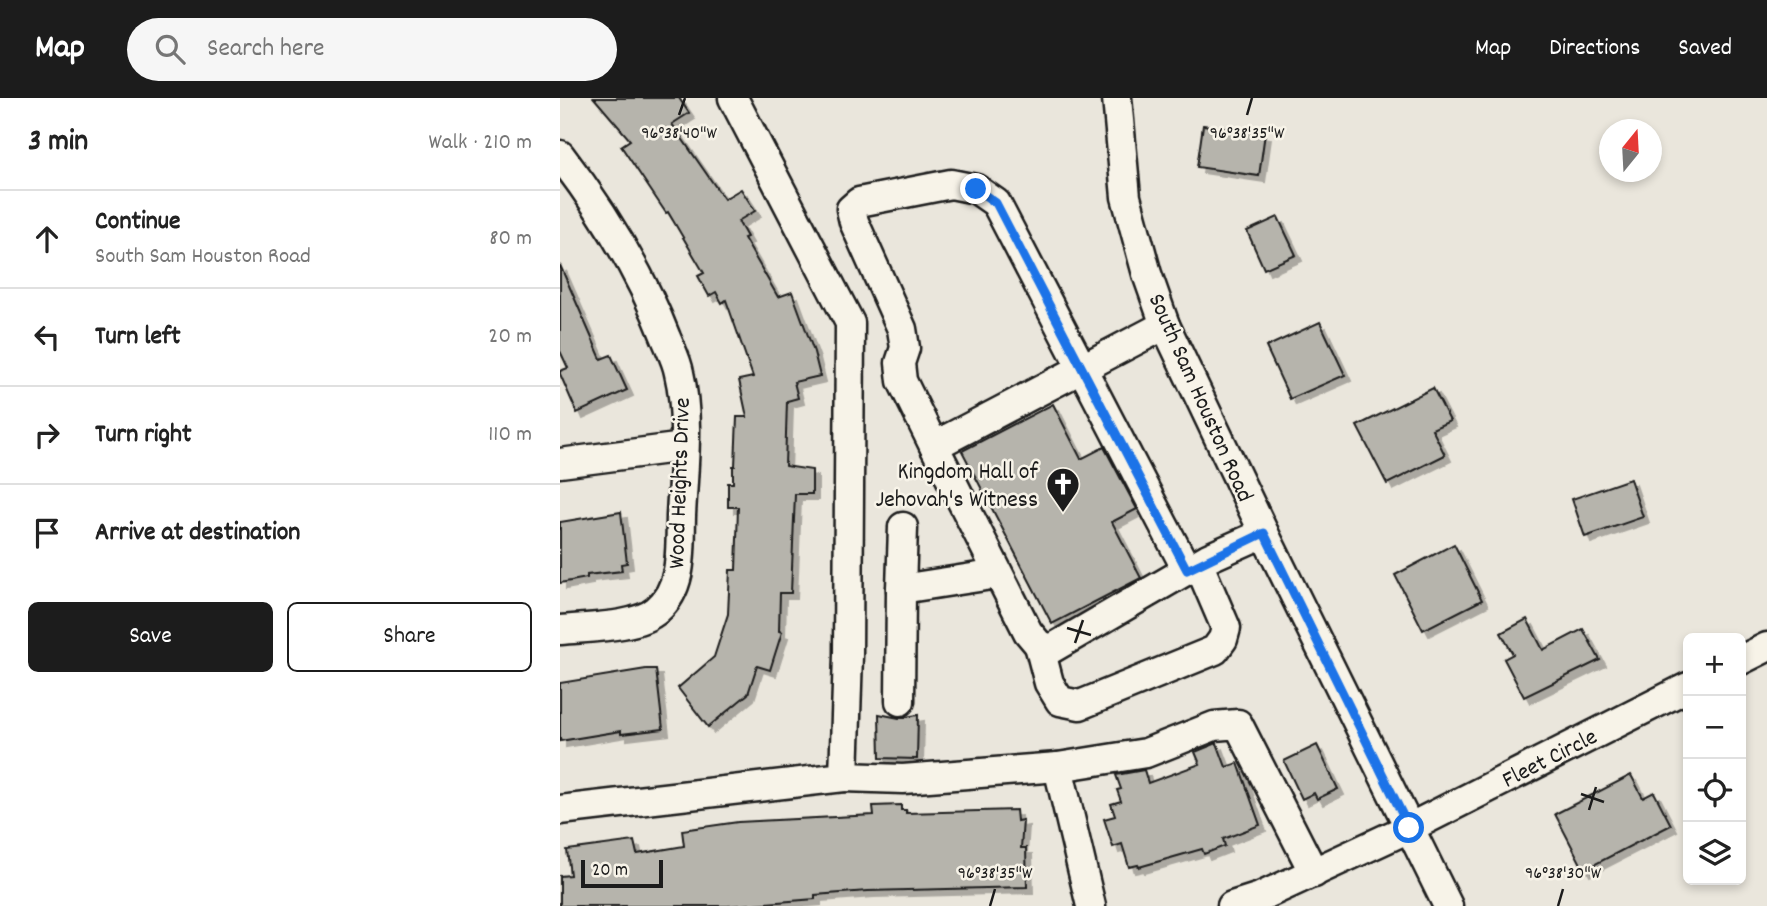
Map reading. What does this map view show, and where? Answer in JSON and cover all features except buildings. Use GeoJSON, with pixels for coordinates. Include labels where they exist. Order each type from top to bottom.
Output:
{"type":"FeatureCollection","features":[{"type":"Feature","properties":{"kind":"street"},"geometry":{"type":"LineString","coordinates":[[733,98],[850,323],[848,655],[844,777]]}},
{"type":"Feature","properties":{"kind":"street","name":"South Sam Houston Road"},"geometry":{"type":"LineString","coordinates":[[1117,98],[1126,197],[1147,274],[1165,325],[1448,906]]}},
{"type":"Feature","properties":{"kind":"street","name":"Wood Heights Drive"},"geometry":{"type":"LineString","coordinates":[[560,156],[604,217],[657,315],[679,372],[684,407],[679,565],[673,591],[657,611],[638,621],[560,630]]}},
{"type":"Feature","properties":{"kind":"street"},"geometry":{"type":"LineString","coordinates":[[951,184],[976,189],[996,203],[1226,628],[1223,639],[1214,650],[1080,705],[1060,701],[1049,683],[1039,645],[1028,632],[934,446],[902,381],[900,363],[905,348],[902,329],[854,222],[851,209],[859,202],[951,184]]}},
{"type":"Feature","properties":{"kind":"street"},"geometry":{"type":"LineString","coordinates":[[934,446],[1165,325]]}},
{"type":"Feature","properties":{"kind":"street"},"geometry":{"type":"LineString","coordinates":[[560,463],[684,447]]}},
{"type":"Feature","properties":{"kind":"street"},"geometry":{"type":"LineString","coordinates":[[900,701],[902,527]]}},
{"type":"Feature","properties":{"kind":"street"},"geometry":{"type":"LineString","coordinates":[[1039,645],[1051,649],[1193,568],[1264,533]]}},
{"type":"Feature","properties":{"kind":"street"},"geometry":{"type":"LineString","coordinates":[[901,589],[998,574]]}},
{"type":"Feature","properties":{"kind":"street"},"geometry":{"type":"LineString","coordinates":[[1746,658],[1767,647]]}},
{"type":"Feature","properties":{"kind":"street","name":"Fleet Circle"},"geometry":{"type":"LineString","coordinates":[[1232,906],[1260,897],[1409,828],[1683,690]]}},
{"type":"Feature","properties":{"kind":"street"},"geometry":{"type":"LineString","coordinates":[[560,810],[844,777],[903,779],[1058,766],[1146,753],[1214,726],[1238,724],[1314,873]]}},
{"type":"Feature","properties":{"kind":"street"},"geometry":{"type":"LineString","coordinates":[[1058,766],[1091,906]]}},
{"type":"Feature","properties":{"kind":"place","name":"Kingdom Hall of Jehovah's Witness"},"geometry":{"type":"Point","coordinates":[1063,514]}},
{"type":"Feature","properties":{"kind":"route"},"geometry":{"type":"LineString","coordinates":[[976,189],[996,203],[1187,570],[1264,533],[1409,828]]}}]}
